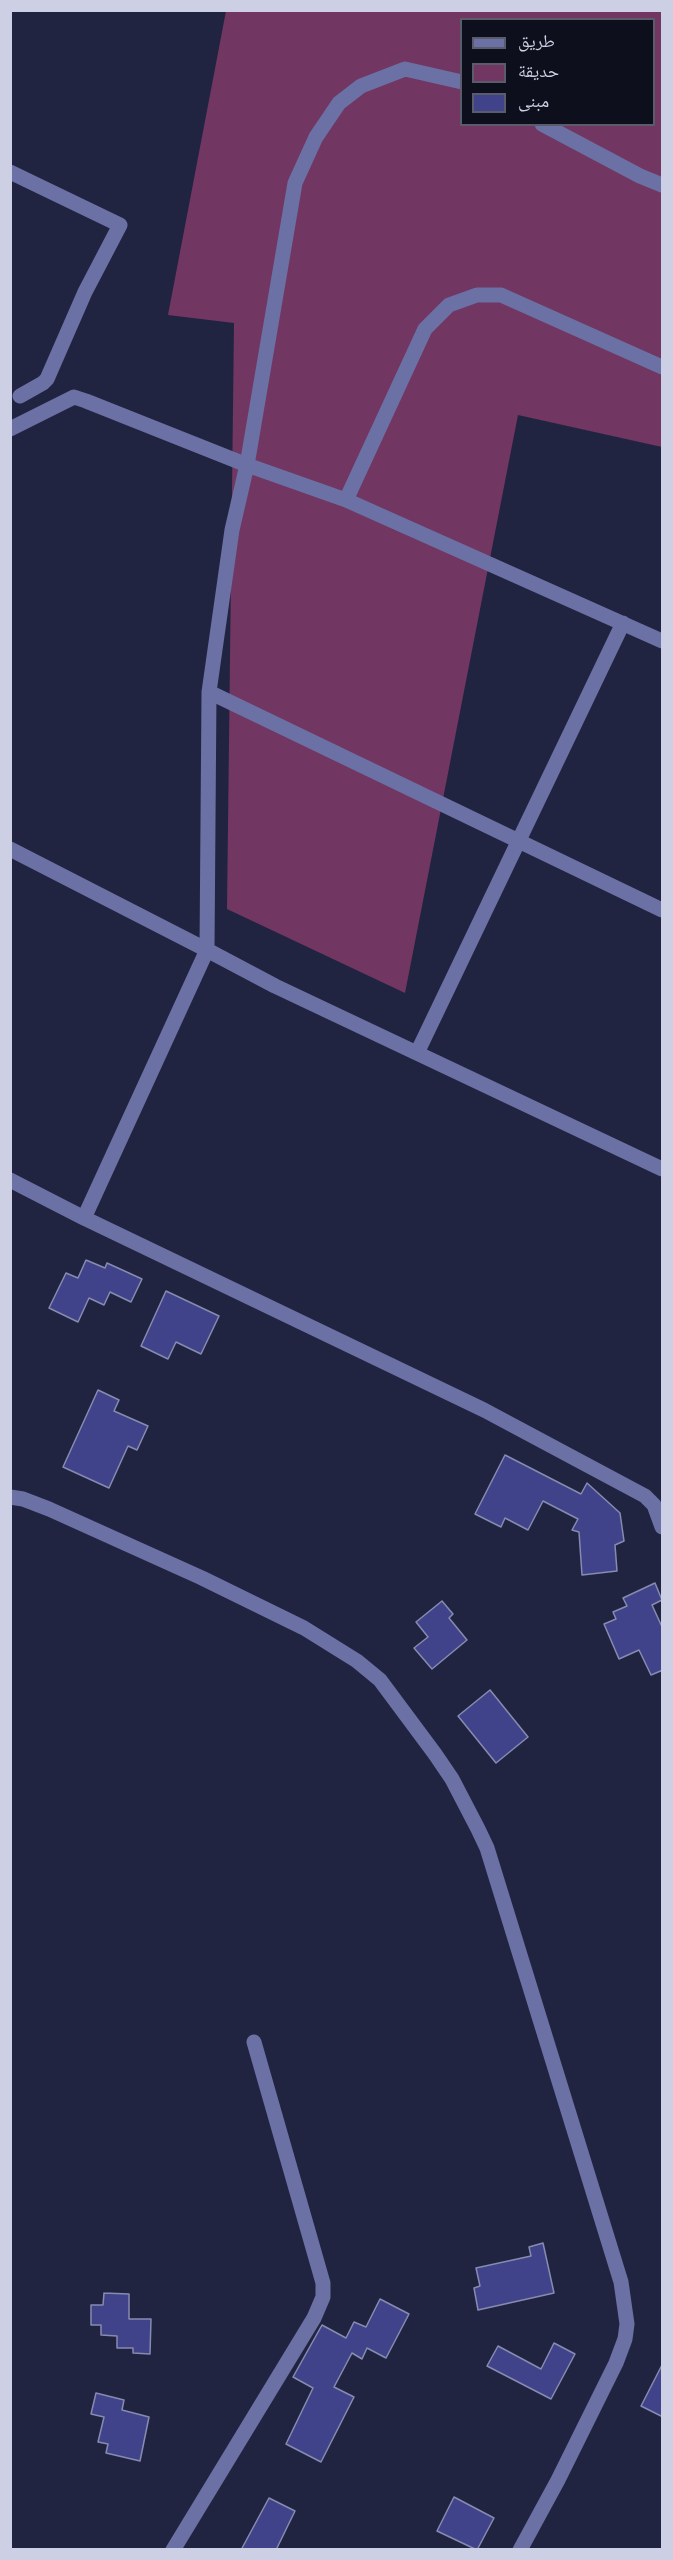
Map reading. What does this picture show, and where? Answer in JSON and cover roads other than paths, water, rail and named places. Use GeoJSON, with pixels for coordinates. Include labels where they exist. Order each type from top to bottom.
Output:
{"type":"FeatureCollection","features":[{"type":"Feature","properties":{"kind":"street"},"geometry":{"type":"LineString","coordinates":[[84,1218],[207,950],[209,692],[232,530],[247,465],[295,183],[316,137],[339,103],[361,86],[405,69],[460,82]]}},
{"type":"Feature","properties":{"kind":"street"},"geometry":{"type":"LineString","coordinates":[[546,126],[640,176],[663,185]]}},
{"type":"Feature","properties":{"kind":"street"},"geometry":{"type":"LineString","coordinates":[[10,172],[120,225],[85,292],[47,379],[15,397]]}},
{"type":"Feature","properties":{"kind":"street"},"geometry":{"type":"LineString","coordinates":[[346,500],[424,329],[449,305],[477,295],[501,295],[663,367]]}},
{"type":"Feature","properties":{"kind":"street"},"geometry":{"type":"LineString","coordinates":[[15,397],[44,412]]}},
{"type":"Feature","properties":{"kind":"street"},"geometry":{"type":"LineString","coordinates":[[10,429],[74,397],[247,465],[346,500],[663,641]]}},
{"type":"Feature","properties":{"kind":"street"},"geometry":{"type":"LineString","coordinates":[[417,1053],[623,623]]}},
{"type":"Feature","properties":{"kind":"street"},"geometry":{"type":"LineString","coordinates":[[209,692],[663,910]]}},
{"type":"Feature","properties":{"kind":"street"},"geometry":{"type":"LineString","coordinates":[[10,849],[275,986],[663,1169]]}},
{"type":"Feature","properties":{"kind":"street"},"geometry":{"type":"LineString","coordinates":[[10,1180],[84,1218],[484,1410],[645,1496],[654,1505],[663,1527]]}},
{"type":"Feature","properties":{"kind":"street"},"geometry":{"type":"LineString","coordinates":[[10,1497],[23,1499],[49,1509],[202,1578],[304,1628],[357,1661],[380,1680],[435,1754],[478,1829],[490,1860],[621,2282],[627,2324],[625,2339],[616,2362],[558,2480],[520,2550]]}},
{"type":"Feature","properties":{"kind":"street"},"geometry":{"type":"LineString","coordinates":[[173,2550],[314,2318],[323,2297],[323,2283],[254,2042]]}}]}
